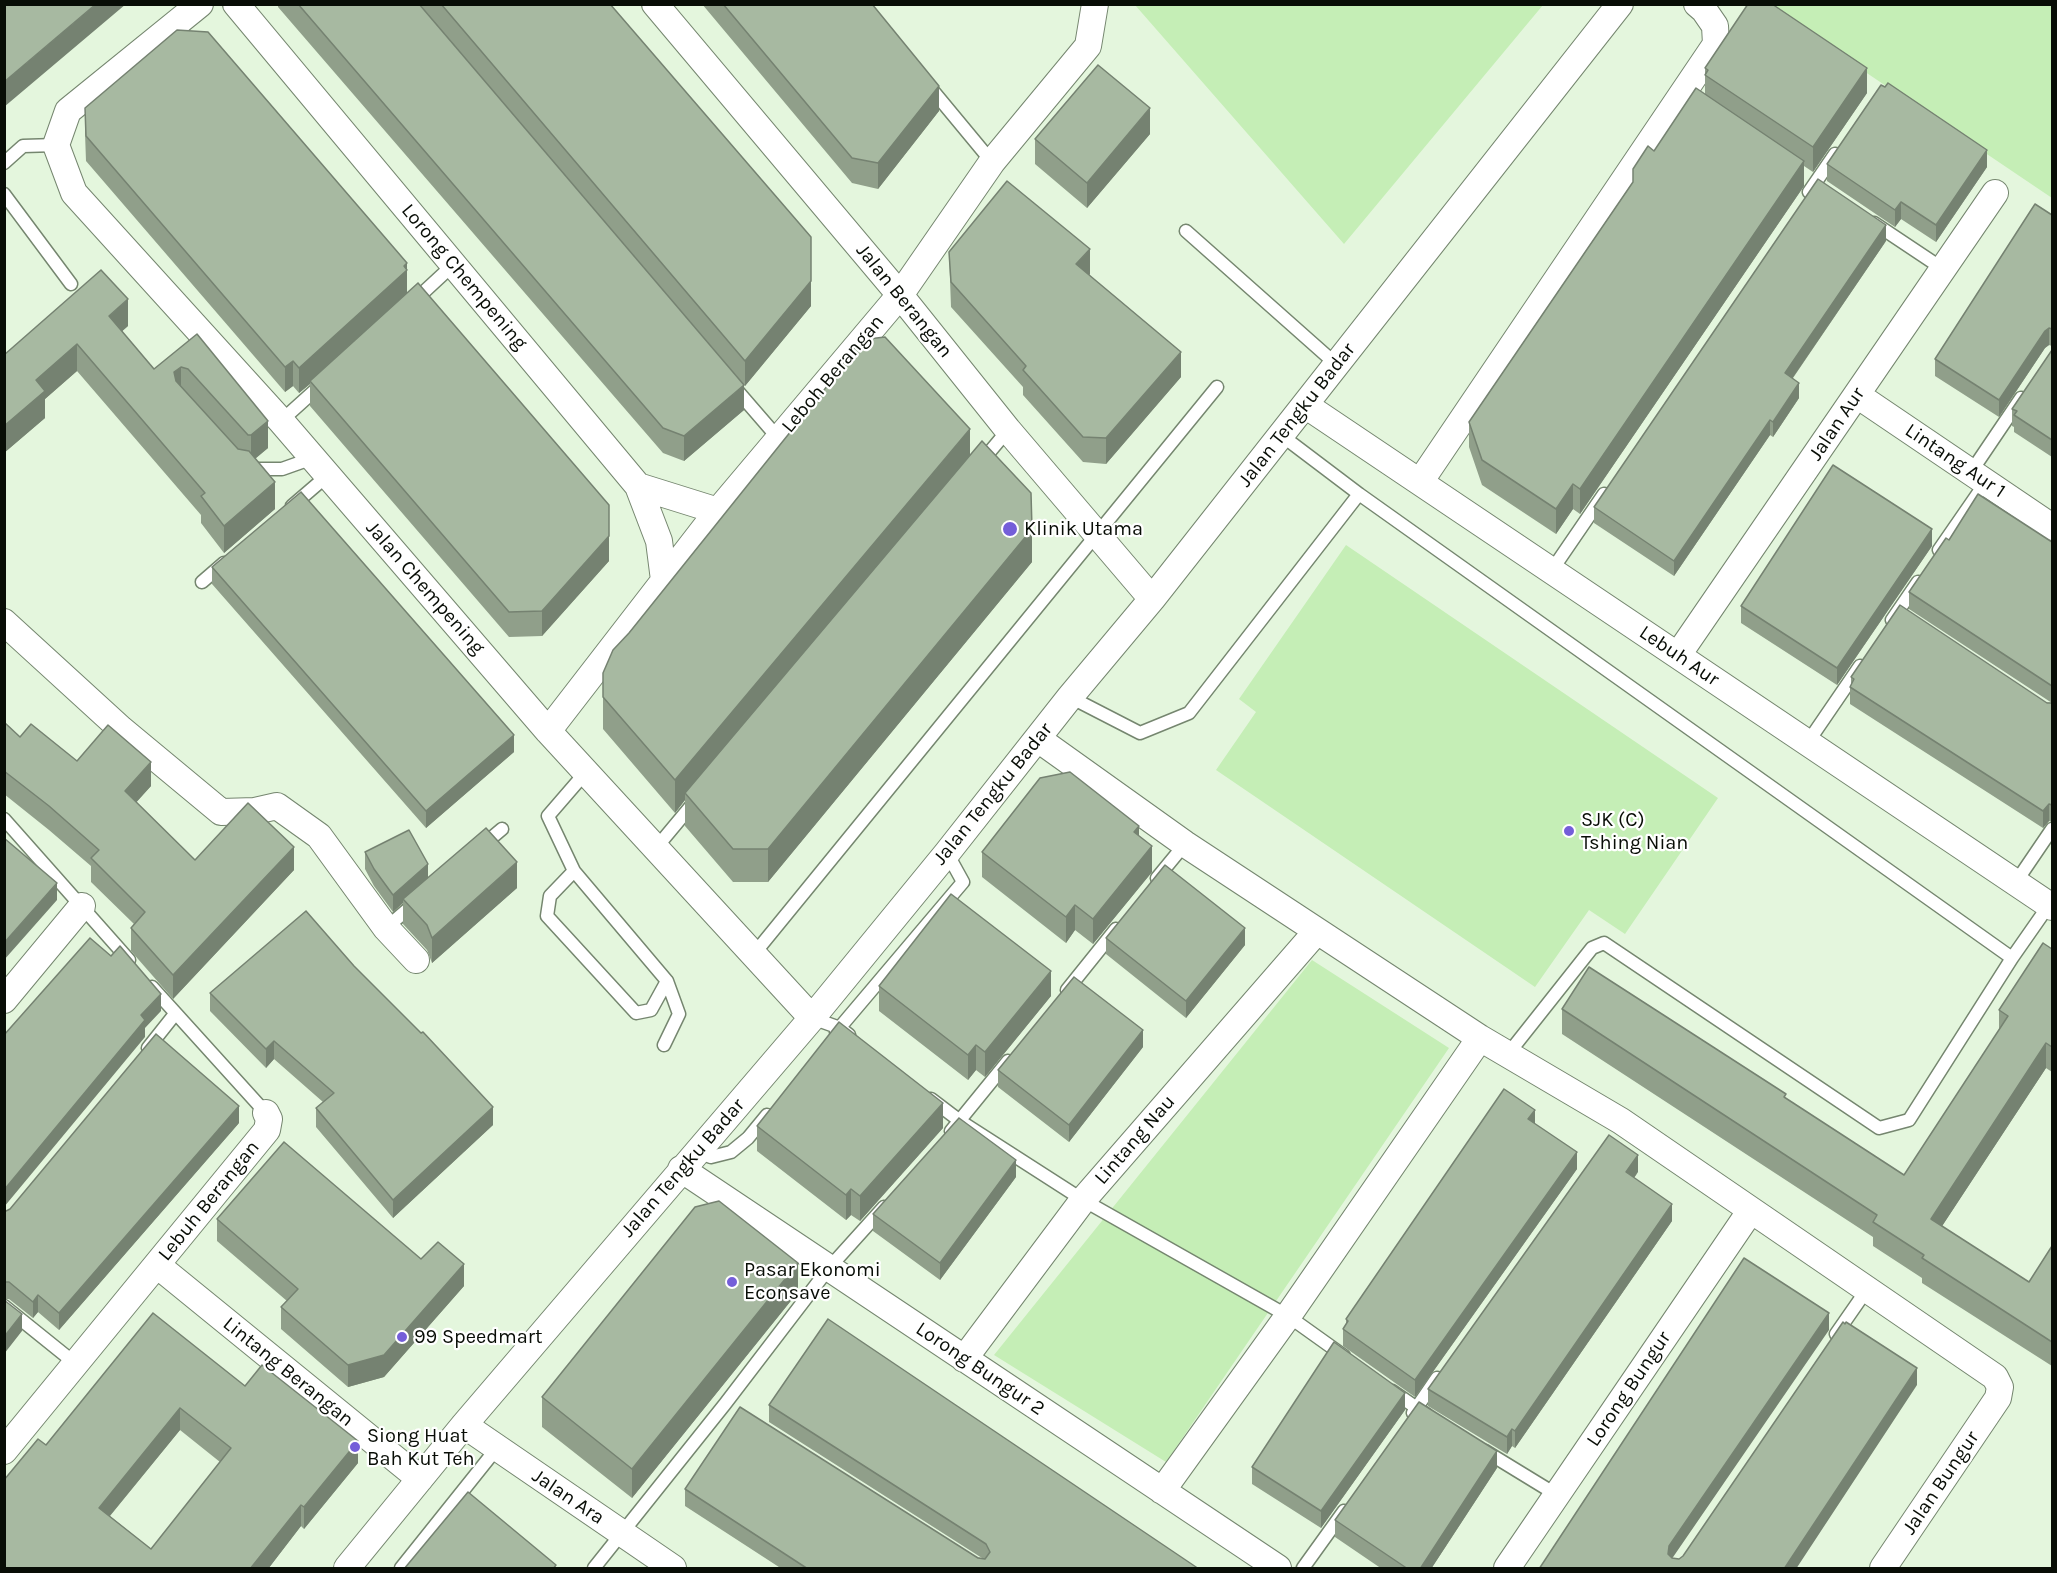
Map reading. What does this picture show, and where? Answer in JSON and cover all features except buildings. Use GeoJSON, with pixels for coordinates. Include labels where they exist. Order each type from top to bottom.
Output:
{"type":"FeatureCollection","features":[{"type":"Feature","properties":{"kind":"street"},"geometry":{"type":"LineString","coordinates":[[56,145],[68,111],[200,4]]}},
{"type":"Feature","properties":{"kind":"street","name":"Lorong Chempening"},"geometry":{"type":"LineString","coordinates":[[236,4],[638,486]]}},
{"type":"Feature","properties":{"kind":"street","name":"Jalan Berangan"},"geometry":{"type":"LineString","coordinates":[[655,4],[900,295],[1008,430],[1152,599]]}},
{"type":"Feature","properties":{"kind":"street","name":"Jalan Tengku Badar"},"geometry":{"type":"LineString","coordinates":[[347,1569],[464,1425],[812,1018],[947,853],[1070,697],[1152,599],[1620,4]]}},
{"type":"Feature","properties":{"kind":"street"},"geometry":{"type":"LineString","coordinates":[[1420,482],[1687,97],[1716,44],[1715,26],[1697,4]]}},
{"type":"Feature","properties":{"kind":"street","name":"Leboh Berangan"},"geometry":{"type":"LineString","coordinates":[[548,731],[718,511],[900,295],[992,162],[1088,46],[1095,5]]}},
{"type":"Feature","properties":{"kind":"street","name":"Jalan Chempening"},"geometry":{"type":"LineString","coordinates":[[56,145],[74,193],[281,421],[548,731],[812,1018]]}},
{"type":"Feature","properties":{"kind":"street","name":"Jalan Aur"},"geometry":{"type":"LineString","coordinates":[[1678,655],[1995,193]]}},
{"type":"Feature","properties":{"kind":"street","name":"Lintang Aur 1"},"geometry":{"type":"LineString","coordinates":[[1857,395],[2052,527]]}},
{"type":"Feature","properties":{"kind":"street","name":"Lebuh Aur"},"geometry":{"type":"LineString","coordinates":[[1305,405],[2051,906]]}},
{"type":"Feature","properties":{"kind":"street"},"geometry":{"type":"LineString","coordinates":[[638,486],[718,511]]}},
{"type":"Feature","properties":{"kind":"street"},"geometry":{"type":"LineString","coordinates":[[638,486],[659,541],[664,580]]}},
{"type":"Feature","properties":{"kind":"street"},"geometry":{"type":"LineString","coordinates":[[4,621],[121,729],[222,812],[255,811],[277,806],[319,836],[386,928],[416,960]]}},
{"type":"Feature","properties":{"kind":"street"},"geometry":{"type":"LineString","coordinates":[[1038,739],[1185,844],[1480,1038],[1751,1210],[1868,1288]]}},
{"type":"Feature","properties":{"kind":"street"},"geometry":{"type":"LineString","coordinates":[[4,1000],[82,906]]}},
{"type":"Feature","properties":{"kind":"street","name":"Lintang Nau"},"geometry":{"type":"LineString","coordinates":[[964,1359],[1083,1200],[1317,931]]}},
{"type":"Feature","properties":{"kind":"street"},"geometry":{"type":"LineString","coordinates":[[1162,1491],[1288,1316],[1480,1038]]}},
{"type":"Feature","properties":{"kind":"street","name":"Lebuh Berangan"},"geometry":{"type":"LineString","coordinates":[[4,1451],[267,1130],[269,1119],[266,1113]]}},
{"type":"Feature","properties":{"kind":"street","name":"Lorong Bungur 2"},"geometry":{"type":"LineString","coordinates":[[689,1160],[829,1268],[1278,1569]]}},
{"type":"Feature","properties":{"kind":"street","name":"Lorong Bungur"},"geometry":{"type":"LineString","coordinates":[[1507,1569],[1751,1210]]}},
{"type":"Feature","properties":{"kind":"street","name":"Lintang Berangan"},"geometry":{"type":"LineString","coordinates":[[157,1265],[420,1479]]}},
{"type":"Feature","properties":{"kind":"street","name":"Jalan Bungur"},"geometry":{"type":"LineString","coordinates":[[1868,1288],[1995,1377],[2000,1387],[1998,1398],[1883,1569]]}},
{"type":"Feature","properties":{"kind":"street","name":"Jalan Ara"},"geometry":{"type":"LineString","coordinates":[[464,1425],[673,1569]]}},
{"type":"Feature","properties":{"kind":"lane"},"geometry":{"type":"LineString","coordinates":[[920,74],[992,162]]}},
{"type":"Feature","properties":{"kind":"lane"},"geometry":{"type":"LineString","coordinates":[[1802,202],[1842,144]]}},
{"type":"Feature","properties":{"kind":"lane"},"geometry":{"type":"LineString","coordinates":[[4,163],[23,146],[56,145]]}},
{"type":"Feature","properties":{"kind":"lane"},"geometry":{"type":"LineString","coordinates":[[4,194],[71,284]]}},
{"type":"Feature","properties":{"kind":"lane"},"geometry":{"type":"LineString","coordinates":[[1864,216],[1943,269]]}},
{"type":"Feature","properties":{"kind":"lane"},"geometry":{"type":"LineString","coordinates":[[1186,231],[1337,365]]}},
{"type":"Feature","properties":{"kind":"lane"},"geometry":{"type":"LineString","coordinates":[[402,312],[454,264]]}},
{"type":"Feature","properties":{"kind":"lane"},"geometry":{"type":"LineString","coordinates":[[281,421],[333,374]]}},
{"type":"Feature","properties":{"kind":"lane"},"geometry":{"type":"LineString","coordinates":[[724,376],[778,439]]}},
{"type":"Feature","properties":{"kind":"lane"},"geometry":{"type":"LineString","coordinates":[[754,954],[1217,387]]}},
{"type":"Feature","properties":{"kind":"lane"},"geometry":{"type":"LineString","coordinates":[[1885,629],[1903,614],[2028,389]]}},
{"type":"Feature","properties":{"kind":"lane"},"geometry":{"type":"LineString","coordinates":[[977,466],[1008,430]]}},
{"type":"Feature","properties":{"kind":"lane"},"geometry":{"type":"LineString","coordinates":[[1281,435],[1359,494],[2012,958]]}},
{"type":"Feature","properties":{"kind":"lane"},"geometry":{"type":"LineString","coordinates":[[236,461],[244,470],[320,467]]}},
{"type":"Feature","properties":{"kind":"lane"},"geometry":{"type":"LineString","coordinates":[[283,513],[320,467]]}},
{"type":"Feature","properties":{"kind":"lane"},"geometry":{"type":"LineString","coordinates":[[1552,570],[1611,483]]}},
{"type":"Feature","properties":{"kind":"lane"},"geometry":{"type":"LineString","coordinates":[[1070,697],[1140,733],[1189,713],[1359,494]]}},
{"type":"Feature","properties":{"kind":"lane"},"geometry":{"type":"LineString","coordinates":[[202,582],[229,559]]}},
{"type":"Feature","properties":{"kind":"lane"},"geometry":{"type":"LineString","coordinates":[[1808,742],[1866,658]]}},
{"type":"Feature","properties":{"kind":"lane"},"geometry":{"type":"LineString","coordinates":[[586,772],[548,816],[574,871],[667,981],[679,1014],[664,1045]]}},
{"type":"Feature","properties":{"kind":"lane"},"geometry":{"type":"LineString","coordinates":[[656,848],[702,793]]}},
{"type":"Feature","properties":{"kind":"lane","name":"Lebuh Berangan"},"geometry":{"type":"LineString","coordinates":[[4,819],[175,1014],[266,1113]]}},
{"type":"Feature","properties":{"kind":"lane"},"geometry":{"type":"LineString","coordinates":[[475,852],[502,829]]}},
{"type":"Feature","properties":{"kind":"lane"},"geometry":{"type":"LineString","coordinates":[[2016,882],[2052,829]]}},
{"type":"Feature","properties":{"kind":"lane"},"geometry":{"type":"LineString","coordinates":[[1148,890],[1185,844]]}},
{"type":"Feature","properties":{"kind":"lane"},"geometry":{"type":"LineString","coordinates":[[824,1046],[963,882],[947,853]]}},
{"type":"Feature","properties":{"kind":"lane"},"geometry":{"type":"LineString","coordinates":[[574,871],[550,896],[547,916],[636,1013],[651,1010],[667,981]]}},
{"type":"Feature","properties":{"kind":"lane"},"geometry":{"type":"LineString","coordinates":[[386,928],[422,897]]}},
{"type":"Feature","properties":{"kind":"lane"},"geometry":{"type":"LineString","coordinates":[[1508,1054],[1592,948],[1604,943],[1879,1128],[1909,1120],[2012,958],[2051,906]]}},
{"type":"Feature","properties":{"kind":"lane"},"geometry":{"type":"LineString","coordinates":[[1058,1001],[1125,918]]}},
{"type":"Feature","properties":{"kind":"lane"},"geometry":{"type":"LineString","coordinates":[[137,1060],[175,1014]]}},
{"type":"Feature","properties":{"kind":"lane"},"geometry":{"type":"LineString","coordinates":[[812,1018],[840,1028],[858,1042]]}},
{"type":"Feature","properties":{"kind":"lane"},"geometry":{"type":"LineString","coordinates":[[945,1138],[1020,1047]]}},
{"type":"Feature","properties":{"kind":"lane"},"geometry":{"type":"LineString","coordinates":[[923,1092],[960,1121],[1083,1200],[1288,1316],[1352,1362]]}},
{"type":"Feature","properties":{"kind":"lane"},"geometry":{"type":"LineString","coordinates":[[689,1160],[731,1152],[748,1138],[779,1101]]}},
{"type":"Feature","properties":{"kind":"lane"},"geometry":{"type":"LineString","coordinates":[[594,1569],[730,1407],[829,1268],[891,1199]]}},
{"type":"Feature","properties":{"kind":"lane"},"geometry":{"type":"LineString","coordinates":[[1828,1346],[1868,1288]]}},
{"type":"Feature","properties":{"kind":"lane"},"geometry":{"type":"LineString","coordinates":[[4,1306],[76,1364]]}},
{"type":"Feature","properties":{"kind":"lane"},"geometry":{"type":"LineString","coordinates":[[1403,1427],[1443,1370]]}},
{"type":"Feature","properties":{"kind":"lane"},"geometry":{"type":"LineString","coordinates":[[1379,1382],[1436,1421]]}},
{"type":"Feature","properties":{"kind":"lane"},"geometry":{"type":"LineString","coordinates":[[1477,1445],[1557,1494]]}},
{"type":"Feature","properties":{"kind":"lane"},"geometry":{"type":"LineString","coordinates":[[401,1569],[497,1448]]}},
{"type":"Feature","properties":{"kind":"lane"},"geometry":{"type":"LineString","coordinates":[[1303,1569],[1349,1503]]}},
{"type":"Feature","properties":{"kind":"green space"},"geometry":{"type":"Polygon","coordinates":[[[1135,5],[1543,5],[1344,244],[1135,5]]]}},
{"type":"Feature","properties":{"kind":"green space"},"geometry":{"type":"Polygon","coordinates":[[[1766,5],[2052,5],[2052,198],[1766,5]]]}},
{"type":"Feature","properties":{"kind":"green space"},"geometry":{"type":"Polygon","coordinates":[[[1346,545],[1718,798],[1625,934],[1589,910],[1535,987],[1216,770],[1256,712],[1239,699],[1346,545]]]}},
{"type":"Feature","properties":{"kind":"green space"},"geometry":{"type":"Polygon","coordinates":[[[1312,960],[1449,1048],[1166,1462],[994,1355],[1312,960]]]}},
{"type":"Feature","properties":{"kind":"place","name":"Klinik Utama"},"geometry":{"type":"Point","coordinates":[1010,529]}},
{"type":"Feature","properties":{"kind":"place","name":"SJK (C) Tshing Nian"},"geometry":{"type":"Point","coordinates":[1569,831]}},
{"type":"Feature","properties":{"kind":"place","name":"Pasar Ekonomi Econsave"},"geometry":{"type":"Point","coordinates":[732,1282]}},
{"type":"Feature","properties":{"kind":"place","name":"99 Speedmart"},"geometry":{"type":"Point","coordinates":[402,1337]}},
{"type":"Feature","properties":{"kind":"place","name":"Siong Huat Bah Kut Teh"},"geometry":{"type":"Point","coordinates":[355,1447]}}]}
